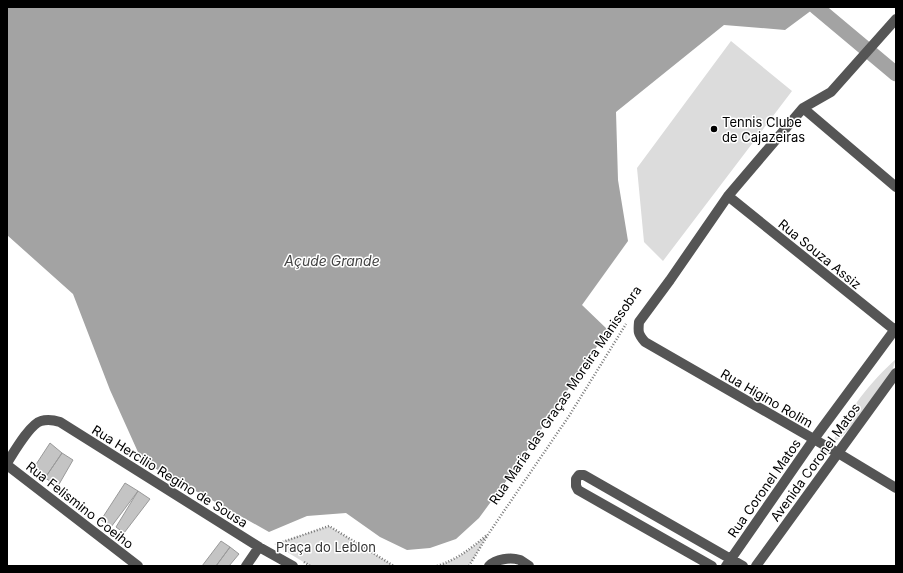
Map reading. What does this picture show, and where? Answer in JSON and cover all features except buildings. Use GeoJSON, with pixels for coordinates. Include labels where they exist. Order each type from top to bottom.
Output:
{"type":"FeatureCollection","features":[{"type":"Feature","properties":{"kind":"street"},"geometry":{"type":"LineString","coordinates":[[728,196],[803,108],[831,92],[896,19]]}},
{"type":"Feature","properties":{"kind":"street"},"geometry":{"type":"LineString","coordinates":[[803,108],[896,187]]}},
{"type":"Feature","properties":{"kind":"street","name":"Rua Higino Rolim"},"geometry":{"type":"LineString","coordinates":[[728,196],[639,322],[639,335],[645,342],[896,488]]}},
{"type":"Feature","properties":{"kind":"street","name":"Rua Souza Assiz"},"geometry":{"type":"LineString","coordinates":[[728,196],[896,330]]}},
{"type":"Feature","properties":{"kind":"street","name":"Rua Coronel Matos"},"geometry":{"type":"LineString","coordinates":[[728,562],[814,439],[896,330]]}},
{"type":"Feature","properties":{"kind":"street","name":"Avenida Coronel Matos"},"geometry":{"type":"LineString","coordinates":[[756,566],[896,373]]}},
{"type":"Feature","properties":{"kind":"street","name":"Rua Hercilio Regino de Sousa"},"geometry":{"type":"LineString","coordinates":[[7,464],[32,427],[40,421],[49,420],[60,422],[259,547],[296,562]]}},
{"type":"Feature","properties":{"kind":"street","name":"Rua Felismino Coeiho"},"geometry":{"type":"LineString","coordinates":[[7,464],[138,566]]}},
{"type":"Feature","properties":{"kind":"street"},"geometry":{"type":"LineString","coordinates":[[721,553],[712,566],[578,490],[576,486],[576,479],[579,476],[584,475],[721,553],[728,562],[743,566]]}},
{"type":"Feature","properties":{"kind":"street"},"geometry":{"type":"LineString","coordinates":[[246,566],[259,547]]}},
{"type":"Feature","properties":{"kind":"street"},"geometry":{"type":"LineString","coordinates":[[490,565],[504,558],[521,560],[529,566]]}},
{"type":"Feature","properties":{"kind":"path","name":"Rua Maria das Graças Moreira Manissobra"},"geometry":{"type":"LineString","coordinates":[[469,566],[489,533],[569,416],[628,320]]}},
{"type":"Feature","properties":{"kind":"path"},"geometry":{"type":"LineString","coordinates":[[280,548],[274,544],[329,526],[394,566]]}},
{"type":"Feature","properties":{"kind":"path","name":"Rua Maria das Graças Moreira Manissobra"},"geometry":{"type":"LineString","coordinates":[[437,566],[450,562],[470,549],[489,533]]}},
{"type":"Feature","properties":{"kind":"path"},"geometry":{"type":"LineString","coordinates":[[296,562],[310,566]]}},
{"type":"Feature","properties":{"kind":"green space","name":"Tennis Clube de Cajazeiras"},"geometry":{"type":"Polygon","coordinates":[[[731,41],[792,91],[663,261],[644,242],[637,168],[731,41]]]}},
{"type":"Feature","properties":{"kind":"green space"},"geometry":{"type":"Polygon","coordinates":[[[896,359],[892,371],[858,420],[839,439],[833,442],[852,408],[869,387],[896,359]]]}},
{"type":"Feature","properties":{"kind":"green space","name":"Praça do Leblon"},"geometry":{"type":"Polygon","coordinates":[[[329,526],[394,566],[310,566],[274,544],[329,526]]]}},
{"type":"Feature","properties":{"kind":"green space"},"geometry":{"type":"Polygon","coordinates":[[[489,533],[469,566],[437,566],[452,560],[465,552],[489,533]]]}},
{"type":"Feature","properties":{"kind":"water","name":"Açude Grande"},"geometry":{"type":"Polygon","coordinates":[[[7,7],[816,7],[785,30],[724,25],[616,112],[618,180],[628,241],[582,305],[608,330],[512,473],[479,518],[456,539],[430,548],[407,550],[380,537],[346,513],[307,516],[269,532],[142,461],[110,390],[73,294],[7,235],[7,7]]]}},
{"type":"Feature","properties":{"kind":"waterway"},"geometry":{"type":"LineString","coordinates":[[816,7],[896,74]]}},
{"type":"Feature","properties":{"kind":"place","name":"Tennis Clube de Cajazeiras"},"geometry":{"type":"Point","coordinates":[714,129]}}]}
